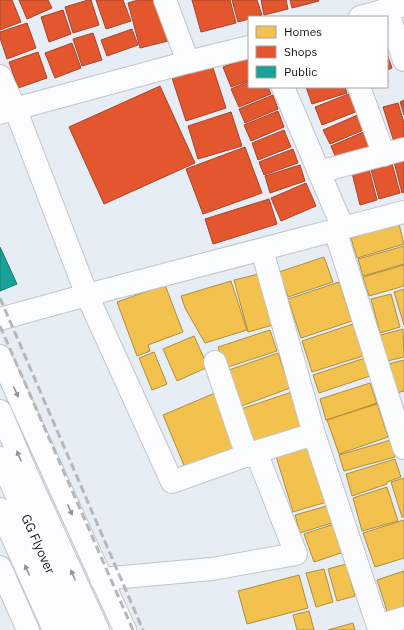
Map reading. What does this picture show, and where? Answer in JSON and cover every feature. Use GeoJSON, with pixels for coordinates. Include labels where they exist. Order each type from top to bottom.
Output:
{"type":"FeatureCollection","features":[{"type":"Feature","properties":{"kind":"street"},"geometry":{"type":"LineString","coordinates":[[165,0],[188,62]]}},
{"type":"Feature","properties":{"kind":"street"},"geometry":{"type":"LineString","coordinates":[[388,29],[404,60]]}},
{"type":"Feature","properties":{"kind":"street"},"geometry":{"type":"LineString","coordinates":[[8,111],[248,47]]}},
{"type":"Feature","properties":{"kind":"street"},"geometry":{"type":"LineString","coordinates":[[0,76],[8,111],[87,295],[172,482],[251,454],[314,434]]}},
{"type":"Feature","properties":{"kind":"street"},"geometry":{"type":"LineString","coordinates":[[283,88],[319,172],[339,229],[404,448]]}},
{"type":"Feature","properties":{"kind":"street"},"geometry":{"type":"LineString","coordinates":[[319,172],[394,152],[360,88]]}},
{"type":"Feature","properties":{"kind":"street"},"geometry":{"type":"LineString","coordinates":[[0,319],[404,213]]}},
{"type":"Feature","properties":{"kind":"street"},"geometry":{"type":"LineString","coordinates":[[262,250],[314,434],[378,626],[404,618]]}},
{"type":"Feature","properties":{"kind":"street"},"geometry":{"type":"LineString","coordinates":[[0,356],[125,630]]}},
{"type":"Feature","properties":{"kind":"street"},"geometry":{"type":"LineString","coordinates":[[101,579],[212,569],[296,554],[251,454],[215,362]]}},
{"type":"Feature","properties":{"kind":"street"},"geometry":{"type":"LineString","coordinates":[[0,411],[29,479],[98,630]]}},
{"type":"Feature","properties":{"kind":"street","name":"GG Flyover"},"geometry":{"type":"LineString","coordinates":[[0,458],[77,630]]}},
{"type":"Feature","properties":{"kind":"street","name":"GG Flyover"},"geometry":{"type":"LineString","coordinates":[[0,509],[54,630]]}},
{"type":"Feature","properties":{"kind":"street"},"geometry":{"type":"LineString","coordinates":[[0,567],[28,630]]}},
{"type":"Feature","properties":{"kind":"building: Homes"},"geometry":{"type":"Polygon","coordinates":[[[399,224],[404,244],[357,258],[351,238],[399,224]]]}},
{"type":"Feature","properties":{"kind":"building: Homes"},"geometry":{"type":"Polygon","coordinates":[[[404,246],[404,264],[363,276],[358,259],[404,246]]]}},
{"type":"Feature","properties":{"kind":"building: Homes"},"geometry":{"type":"Polygon","coordinates":[[[324,257],[333,282],[288,297],[279,272],[324,257]]]}},
{"type":"Feature","properties":{"kind":"building: Homes"},"geometry":{"type":"Polygon","coordinates":[[[404,265],[404,286],[369,296],[363,277],[404,265]]]}},
{"type":"Feature","properties":{"kind":"building: Homes"},"geometry":{"type":"Polygon","coordinates":[[[259,274],[273,325],[248,332],[234,280],[259,274]]]}},
{"type":"Feature","properties":{"kind":"building: Homes"},"geometry":{"type":"Polygon","coordinates":[[[231,281],[247,330],[205,343],[185,308],[181,296],[231,281]]]}},
{"type":"Feature","properties":{"kind":"building: Homes"},"geometry":{"type":"Polygon","coordinates":[[[339,282],[352,321],[301,338],[288,299],[339,282]]]}},
{"type":"Feature","properties":{"kind":"building: Homes"},"geometry":{"type":"Polygon","coordinates":[[[165,285],[183,332],[148,345],[150,351],[137,356],[117,302],[165,285]]]}},
{"type":"Feature","properties":{"kind":"building: Homes"},"geometry":{"type":"Polygon","coordinates":[[[404,289],[404,325],[394,292],[404,289]]]}},
{"type":"Feature","properties":{"kind":"building: Homes"},"geometry":{"type":"Polygon","coordinates":[[[391,294],[400,327],[380,333],[371,299],[391,294]]]}},
{"type":"Feature","properties":{"kind":"building: Homes"},"geometry":{"type":"Polygon","coordinates":[[[353,324],[363,356],[312,372],[302,341],[353,324]]]}},
{"type":"Feature","properties":{"kind":"building: Homes"},"geometry":{"type":"Polygon","coordinates":[[[403,329],[404,357],[383,362],[377,336],[403,329]]]}},
{"type":"Feature","properties":{"kind":"building: Homes"},"geometry":{"type":"Polygon","coordinates":[[[270,330],[277,351],[225,368],[218,347],[270,330]]]}},
{"type":"Feature","properties":{"kind":"building: Homes"},"geometry":{"type":"Polygon","coordinates":[[[194,336],[208,367],[177,381],[163,349],[194,336]]]}},
{"type":"Feature","properties":{"kind":"building: Homes"},"geometry":{"type":"Polygon","coordinates":[[[154,352],[167,384],[152,390],[139,358],[154,352]]]}},
{"type":"Feature","properties":{"kind":"building: Homes"},"geometry":{"type":"Polygon","coordinates":[[[278,353],[290,388],[239,407],[226,371],[278,353]]]}},
{"type":"Feature","properties":{"kind":"building: Homes"},"geometry":{"type":"Polygon","coordinates":[[[365,358],[370,376],[319,393],[313,375],[365,358]]]}},
{"type":"Feature","properties":{"kind":"building: Homes"},"geometry":{"type":"Polygon","coordinates":[[[404,360],[404,391],[393,394],[385,365],[404,360]]]}},
{"type":"Feature","properties":{"kind":"building: Homes"},"geometry":{"type":"Polygon","coordinates":[[[370,383],[377,404],[326,420],[320,399],[370,383]]]}},
{"type":"Feature","properties":{"kind":"building: Homes"},"geometry":{"type":"Polygon","coordinates":[[[292,392],[304,425],[252,443],[241,409],[292,392]]]}},
{"type":"Feature","properties":{"kind":"building: Homes"},"geometry":{"type":"Polygon","coordinates":[[[215,393],[238,449],[186,470],[163,415],[215,393]]]}},
{"type":"Feature","properties":{"kind":"building: Homes"},"geometry":{"type":"Polygon","coordinates":[[[377,403],[388,437],[339,454],[327,420],[377,403]]]}},
{"type":"Feature","properties":{"kind":"building: Homes"},"geometry":{"type":"Polygon","coordinates":[[[391,440],[395,457],[344,471],[339,455],[391,440]]]}},
{"type":"Feature","properties":{"kind":"building: Homes"},"geometry":{"type":"Polygon","coordinates":[[[310,446],[327,502],[293,512],[276,456],[310,446]]]}},
{"type":"Feature","properties":{"kind":"building: Homes"},"geometry":{"type":"Polygon","coordinates":[[[395,459],[401,477],[387,482],[387,484],[352,496],[346,474],[395,459]]]}},
{"type":"Feature","properties":{"kind":"building: Homes"},"geometry":{"type":"Polygon","coordinates":[[[404,478],[404,517],[402,517],[391,482],[404,478]]]}},
{"type":"Feature","properties":{"kind":"building: Homes"},"geometry":{"type":"Polygon","coordinates":[[[387,487],[398,521],[362,531],[353,498],[387,487]]]}},
{"type":"Feature","properties":{"kind":"building: Homes"},"geometry":{"type":"Polygon","coordinates":[[[330,505],[335,522],[300,533],[295,515],[330,505]]]}},
{"type":"Feature","properties":{"kind":"building: Homes"},"geometry":{"type":"Polygon","coordinates":[[[404,520],[404,558],[375,567],[363,533],[404,520]]]}},
{"type":"Feature","properties":{"kind":"building: Homes"},"geometry":{"type":"Polygon","coordinates":[[[334,524],[344,552],[314,562],[304,534],[334,524]]]}},
{"type":"Feature","properties":{"kind":"building: Homes"},"geometry":{"type":"Polygon","coordinates":[[[346,564],[355,596],[337,601],[328,569],[346,564]]]}},
{"type":"Feature","properties":{"kind":"building: Homes"},"geometry":{"type":"Polygon","coordinates":[[[324,569],[333,602],[316,607],[306,573],[324,569]]]}},
{"type":"Feature","properties":{"kind":"building: Homes"},"geometry":{"type":"Polygon","coordinates":[[[404,571],[404,612],[389,617],[377,580],[404,571]]]}},
{"type":"Feature","properties":{"kind":"building: Homes"},"geometry":{"type":"Polygon","coordinates":[[[299,575],[308,608],[247,624],[238,591],[299,575]]]}},
{"type":"Feature","properties":{"kind":"building: Homes"},"geometry":{"type":"Polygon","coordinates":[[[309,611],[314,630],[297,630],[293,615],[309,611]]]}},
{"type":"Feature","properties":{"kind":"building: Homes"},"geometry":{"type":"Polygon","coordinates":[[[353,623],[355,630],[328,630],[353,623]]]}},
{"type":"Feature","properties":{"kind":"building: Shops"},"geometry":{"type":"Polygon","coordinates":[[[0,0],[12,0],[21,22],[0,30],[0,0]]]}},
{"type":"Feature","properties":{"kind":"building: Shops"},"geometry":{"type":"Polygon","coordinates":[[[19,0],[48,0],[52,8],[27,19],[19,0]]]}},
{"type":"Feature","properties":{"kind":"building: Shops"},"geometry":{"type":"Polygon","coordinates":[[[91,0],[99,25],[73,33],[65,7],[91,0]]]}},
{"type":"Feature","properties":{"kind":"building: Shops"},"geometry":{"type":"Polygon","coordinates":[[[96,0],[123,0],[131,21],[106,29],[96,0]]]}},
{"type":"Feature","properties":{"kind":"building: Shops"},"geometry":{"type":"Polygon","coordinates":[[[138,0],[157,0],[168,41],[140,48],[128,3],[138,0]]]}},
{"type":"Feature","properties":{"kind":"building: Shops"},"geometry":{"type":"Polygon","coordinates":[[[192,0],[230,0],[236,23],[201,32],[192,0]]]}},
{"type":"Feature","properties":{"kind":"building: Shops"},"geometry":{"type":"Polygon","coordinates":[[[232,0],[257,0],[262,15],[248,16],[248,19],[238,22],[232,0]]]}},
{"type":"Feature","properties":{"kind":"building: Shops"},"geometry":{"type":"Polygon","coordinates":[[[261,0],[286,0],[288,9],[264,15],[261,0]]]}},
{"type":"Feature","properties":{"kind":"building: Shops"},"geometry":{"type":"Polygon","coordinates":[[[290,0],[318,0],[319,1],[292,8],[290,0]]]}},
{"type":"Feature","properties":{"kind":"building: Shops"},"geometry":{"type":"Polygon","coordinates":[[[63,10],[71,34],[49,42],[41,17],[63,10]]]}},
{"type":"Feature","properties":{"kind":"building: Shops"},"geometry":{"type":"Polygon","coordinates":[[[27,23],[36,48],[7,59],[0,38],[0,32],[27,23]]]}},
{"type":"Feature","properties":{"kind":"building: Shops"},"geometry":{"type":"Polygon","coordinates":[[[132,29],[138,45],[107,56],[101,40],[132,29]]]}},
{"type":"Feature","properties":{"kind":"building: Shops"},"geometry":{"type":"Polygon","coordinates":[[[93,33],[102,60],[82,66],[73,39],[93,33]]]}},
{"type":"Feature","properties":{"kind":"building: Shops"},"geometry":{"type":"Polygon","coordinates":[[[72,43],[81,68],[55,78],[45,53],[72,43]]]}},
{"type":"Feature","properties":{"kind":"building: Shops"},"geometry":{"type":"Polygon","coordinates":[[[38,52],[47,78],[18,88],[9,62],[38,52]]]}},
{"type":"Feature","properties":{"kind":"building: Shops"},"geometry":{"type":"Polygon","coordinates":[[[248,57],[248,80],[231,87],[223,67],[248,57]]]}},
{"type":"Feature","properties":{"kind":"building: Shops"},"geometry":{"type":"Polygon","coordinates":[[[388,57],[392,68],[388,70],[388,57]]]}},
{"type":"Feature","properties":{"kind":"building: Shops"},"geometry":{"type":"Polygon","coordinates":[[[212,65],[226,108],[186,121],[172,78],[212,65]]]}},
{"type":"Feature","properties":{"kind":"building: Shops"},"geometry":{"type":"Polygon","coordinates":[[[248,81],[248,88],[268,88],[271,94],[239,107],[231,89],[248,81]]]}},
{"type":"Feature","properties":{"kind":"building: Shops"},"geometry":{"type":"Polygon","coordinates":[[[160,86],[195,163],[104,204],[69,127],[160,86]]]}},
{"type":"Feature","properties":{"kind":"building: Shops"},"geometry":{"type":"Polygon","coordinates":[[[306,88],[345,88],[347,93],[312,104],[306,88]]]}},
{"type":"Feature","properties":{"kind":"building: Shops"},"geometry":{"type":"Polygon","coordinates":[[[351,93],[358,111],[322,125],[315,107],[351,93]]]}},
{"type":"Feature","properties":{"kind":"building: Shops"},"geometry":{"type":"Polygon","coordinates":[[[273,95],[278,109],[245,123],[239,109],[273,95]]]}},
{"type":"Feature","properties":{"kind":"building: Shops"},"geometry":{"type":"Polygon","coordinates":[[[404,100],[404,115],[400,102],[404,100]]]}},
{"type":"Feature","properties":{"kind":"building: Shops"},"geometry":{"type":"Polygon","coordinates":[[[398,103],[404,123],[404,140],[394,142],[383,107],[398,103]]]}},
{"type":"Feature","properties":{"kind":"building: Shops"},"geometry":{"type":"Polygon","coordinates":[[[278,111],[284,127],[251,141],[244,125],[278,111]]]}},
{"type":"Feature","properties":{"kind":"building: Shops"},"geometry":{"type":"Polygon","coordinates":[[[231,112],[242,146],[198,159],[188,126],[231,112]]]}},
{"type":"Feature","properties":{"kind":"building: Shops"},"geometry":{"type":"Polygon","coordinates":[[[360,114],[366,129],[330,144],[323,130],[360,114]]]}},
{"type":"Feature","properties":{"kind":"building: Shops"},"geometry":{"type":"Polygon","coordinates":[[[284,130],[291,147],[258,160],[252,143],[284,130]]]}},
{"type":"Feature","properties":{"kind":"building: Shops"},"geometry":{"type":"Polygon","coordinates":[[[366,131],[374,150],[339,165],[331,146],[366,131]]]}},
{"type":"Feature","properties":{"kind":"building: Shops"},"geometry":{"type":"Polygon","coordinates":[[[245,147],[262,193],[203,214],[186,169],[245,147]]]}},
{"type":"Feature","properties":{"kind":"building: Shops"},"geometry":{"type":"Polygon","coordinates":[[[293,149],[298,163],[264,175],[259,162],[293,149]]]}},
{"type":"Feature","properties":{"kind":"building: Shops"},"geometry":{"type":"Polygon","coordinates":[[[404,155],[404,192],[402,193],[393,158],[404,155]]]}},
{"type":"Feature","properties":{"kind":"building: Shops"},"geometry":{"type":"Polygon","coordinates":[[[390,156],[400,193],[379,199],[369,162],[390,156]]]}},
{"type":"Feature","properties":{"kind":"building: Shops"},"geometry":{"type":"Polygon","coordinates":[[[367,161],[377,200],[360,205],[350,165],[367,161]]]}},
{"type":"Feature","properties":{"kind":"building: Shops"},"geometry":{"type":"Polygon","coordinates":[[[300,165],[305,181],[270,193],[265,176],[300,165]]]}},
{"type":"Feature","properties":{"kind":"building: Shops"},"geometry":{"type":"Polygon","coordinates":[[[306,183],[316,206],[281,221],[271,198],[306,183]]]}},
{"type":"Feature","properties":{"kind":"building: Shops"},"geometry":{"type":"Polygon","coordinates":[[[269,199],[277,224],[213,244],[205,219],[269,199]]]}},
{"type":"Feature","properties":{"kind":"building: Public"},"geometry":{"type":"Polygon","coordinates":[[[0,247],[17,284],[0,291],[0,247]]]}},
{"type":"Feature","properties":{"kind":"railway"},"geometry":{"type":"LineString","coordinates":[[0,298],[143,630]]}},
{"type":"Feature","properties":{"kind":"railway"},"geometry":{"type":"LineString","coordinates":[[0,326],[133,630]]}}]}
